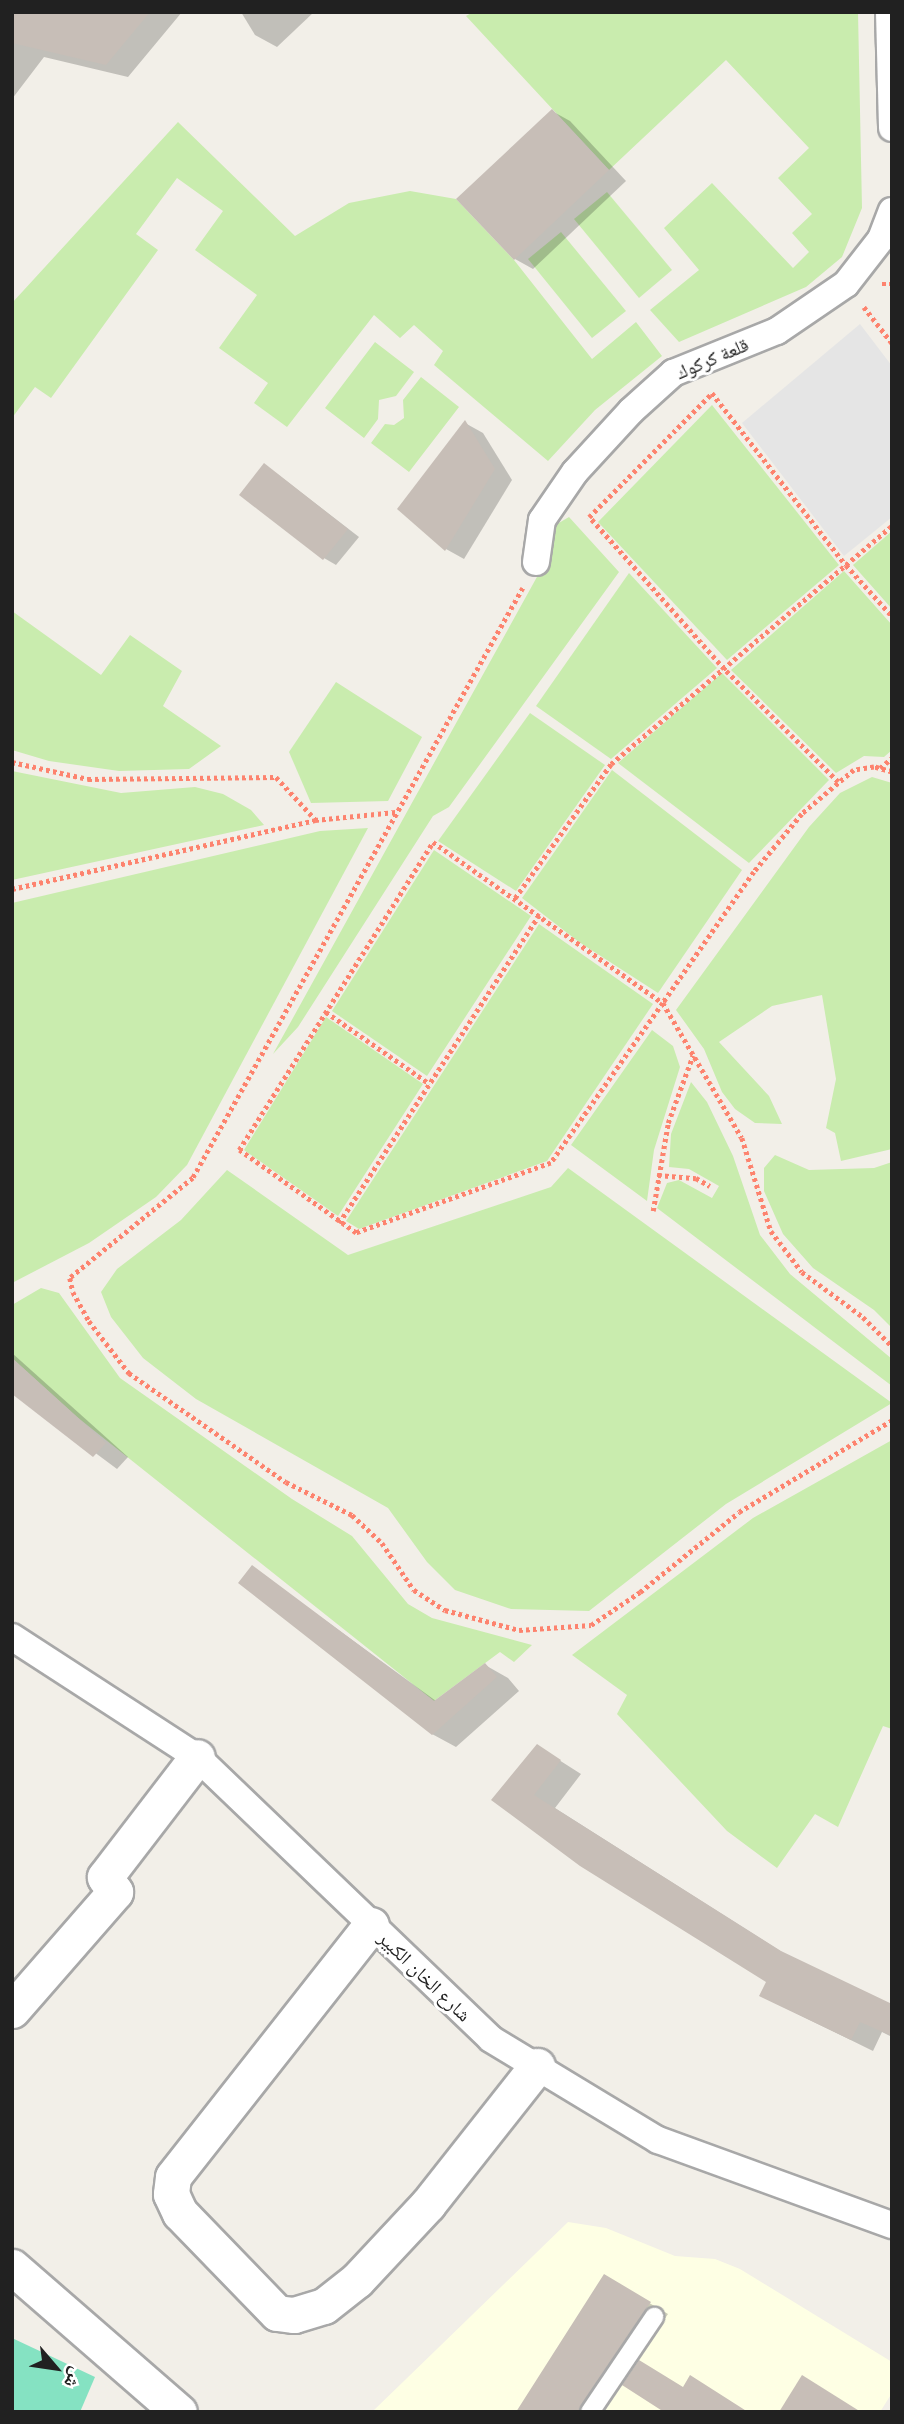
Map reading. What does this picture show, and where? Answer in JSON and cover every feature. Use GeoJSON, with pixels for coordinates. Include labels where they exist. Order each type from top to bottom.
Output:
{"type":"FeatureCollection","features":[{"type":"Feature","properties":{"kind":"street"},"geometry":{"type":"LineString","coordinates":[[889,12],[892,128]]}},
{"type":"Feature","properties":{"kind":"street","name":"قلعة كركوك"},"geometry":{"type":"LineString","coordinates":[[536,562],[542,520],[575,472],[673,373],[777,331],[846,284],[881,239],[892,211]]}},
{"type":"Feature","properties":{"kind":"street","name":"شارع الخان الكبير"},"geometry":{"type":"LineString","coordinates":[[12,1637],[197,1758],[491,2039],[658,2140],[892,2225]]}},
{"type":"Feature","properties":{"kind":"street"},"geometry":{"type":"LineString","coordinates":[[12,2010],[115,1892],[105,1877],[197,1758]]}},
{"type":"Feature","properties":{"kind":"street"},"geometry":{"type":"LineString","coordinates":[[371,1924],[173,2177],[171,2194],[180,2213],[277,2313],[294,2315],[324,2306],[357,2280],[428,2204],[537,2066]]}},
{"type":"Feature","properties":{"kind":"street"},"geometry":{"type":"LineString","coordinates":[[12,2267],[178,2412]]}},
{"type":"Feature","properties":{"kind":"lane"},"geometry":{"type":"LineString","coordinates":[[590,2412],[654,2317]]}},
{"type":"Feature","properties":{"kind":"path"},"geometry":{"type":"LineString","coordinates":[[846,284],[892,343]]}},
{"type":"Feature","properties":{"kind":"path"},"geometry":{"type":"LineString","coordinates":[[838,782],[724,668],[589,517],[712,393],[846,565],[892,616]]}},
{"type":"Feature","properties":{"kind":"path"},"geometry":{"type":"LineString","coordinates":[[515,898],[611,764],[892,526]]}},
{"type":"Feature","properties":{"kind":"path"},"geometry":{"type":"LineString","coordinates":[[536,562],[193,1178],[71,1278],[89,1321],[129,1373],[286,1482],[352,1515],[382,1543],[414,1590],[444,1610],[520,1630],[590,1625],[640,1592],[739,1512],[892,1420]]}},
{"type":"Feature","properties":{"kind":"path"},"geometry":{"type":"LineString","coordinates":[[880,768],[892,758]]}},
{"type":"Feature","properties":{"kind":"path"},"geometry":{"type":"LineString","coordinates":[[12,762],[88,779],[276,777],[315,820]]}},
{"type":"Feature","properties":{"kind":"path"},"geometry":{"type":"LineString","coordinates":[[892,772],[880,768],[854,770],[802,814],[754,872],[663,1003],[551,1163],[356,1233],[239,1150],[433,842],[663,1003],[742,1138],[771,1231],[802,1272],[863,1317],[892,1346]]}},
{"type":"Feature","properties":{"kind":"path"},"geometry":{"type":"LineString","coordinates":[[12,889],[315,820],[397,812]]}},
{"type":"Feature","properties":{"kind":"path"},"geometry":{"type":"LineString","coordinates":[[339,1223],[539,915]]}},
{"type":"Feature","properties":{"kind":"path"},"geometry":{"type":"LineString","coordinates":[[326,1012],[430,1084]]}},
{"type":"Feature","properties":{"kind":"path"},"geometry":{"type":"LineString","coordinates":[[653,1211],[668,1123],[693,1054]]}},
{"type":"Feature","properties":{"kind":"path"},"geometry":{"type":"LineString","coordinates":[[659,1175],[696,1178],[710,1186]]}},
{"type":"Feature","properties":{"kind":"shaded area"},"geometry":{"type":"Polygon","coordinates":[[[860,324],[892,366],[892,517],[844,556],[742,423],[860,324]]]}},
{"type":"Feature","properties":{"kind":"shaded area"},"geometry":{"type":"Polygon","coordinates":[[[568,2222],[606,2228],[675,2256],[715,2259],[740,2269],[892,2362],[892,2393],[880,2412],[372,2412],[568,2222]]]}},
{"type":"Feature","properties":{"kind":"green space"},"geometry":{"type":"Polygon","coordinates":[[[473,12],[858,12],[862,208],[842,257],[806,287],[679,342],[650,310],[699,270],[664,228],[712,183],[793,268],[809,252],[792,233],[812,214],[778,178],[809,148],[726,60],[609,170],[466,16],[473,12]]]}},
{"type":"Feature","properties":{"kind":"green space"},"geometry":{"type":"Polygon","coordinates":[[[178,122],[295,236],[349,203],[410,191],[456,199],[514,260],[592,359],[636,322],[662,356],[595,410],[548,461],[434,365],[443,351],[414,325],[400,338],[374,315],[287,427],[254,403],[268,383],[219,348],[257,295],[195,250],[223,211],[177,178],[136,234],[158,250],[51,398],[35,387],[12,418],[12,303],[178,122]]]}},
{"type":"Feature","properties":{"kind":"green space"},"geometry":{"type":"Polygon","coordinates":[[[607,192],[672,270],[639,298],[574,219],[607,192]]]}},
{"type":"Feature","properties":{"kind":"green space"},"geometry":{"type":"Polygon","coordinates":[[[561,232],[626,311],[592,338],[528,259],[561,232]]]}},
{"type":"Feature","properties":{"kind":"green space"},"geometry":{"type":"Polygon","coordinates":[[[375,342],[414,372],[396,396],[379,400],[378,419],[364,438],[325,408],[375,342]]]}},
{"type":"Feature","properties":{"kind":"green space"},"geometry":{"type":"Polygon","coordinates":[[[421,377],[459,407],[409,472],[371,443],[385,424],[394,425],[404,418],[403,400],[421,377]]]}},
{"type":"Feature","properties":{"kind":"green space"},"geometry":{"type":"Polygon","coordinates":[[[712,405],[839,565],[727,660],[598,522],[712,405]]]}},
{"type":"Feature","properties":{"kind":"green space"},"geometry":{"type":"Polygon","coordinates":[[[569,517],[619,572],[449,807],[433,816],[298,1027],[273,1054],[543,566],[552,527],[569,517]]]}},
{"type":"Feature","properties":{"kind":"green space"},"geometry":{"type":"Polygon","coordinates":[[[892,531],[892,609],[853,565],[892,531]]]}},
{"type":"Feature","properties":{"kind":"green space"},"geometry":{"type":"Polygon","coordinates":[[[844,571],[892,625],[892,750],[884,757],[864,756],[836,773],[731,670],[844,571]]]}},
{"type":"Feature","properties":{"kind":"green space"},"geometry":{"type":"Polygon","coordinates":[[[629,573],[717,668],[611,759],[536,706],[629,573]]]}},
{"type":"Feature","properties":{"kind":"green space"},"geometry":{"type":"Polygon","coordinates":[[[12,611],[101,675],[130,635],[182,671],[163,706],[221,746],[189,769],[119,771],[49,761],[12,750],[12,611]]]}},
{"type":"Feature","properties":{"kind":"green space"},"geometry":{"type":"Polygon","coordinates":[[[722,673],[829,780],[749,863],[618,763],[722,673]]]}},
{"type":"Feature","properties":{"kind":"green space"},"geometry":{"type":"Polygon","coordinates":[[[336,682],[422,737],[388,801],[311,803],[289,752],[336,682]]]}},
{"type":"Feature","properties":{"kind":"green space"},"geometry":{"type":"Polygon","coordinates":[[[530,713],[605,765],[516,891],[438,841],[530,713]]]}},
{"type":"Feature","properties":{"kind":"green space"},"geometry":{"type":"Polygon","coordinates":[[[612,770],[742,870],[658,993],[579,942],[522,898],[612,770]]]}},
{"type":"Feature","properties":{"kind":"green space"},"geometry":{"type":"Polygon","coordinates":[[[12,771],[121,793],[195,787],[223,794],[251,810],[264,825],[12,880],[12,771]]]}},
{"type":"Feature","properties":{"kind":"green space"},"geometry":{"type":"Polygon","coordinates":[[[872,777],[892,783],[892,1149],[841,1161],[835,1133],[826,1128],[836,1079],[822,995],[772,1006],[719,1042],[769,1096],[782,1124],[755,1123],[735,1109],[722,1092],[704,1049],[676,1010],[809,827],[840,793],[872,777]]]}},
{"type":"Feature","properties":{"kind":"green space"},"geometry":{"type":"Polygon","coordinates":[[[368,828],[187,1165],[156,1197],[89,1243],[12,1283],[12,903],[320,831],[368,828]]]}},
{"type":"Feature","properties":{"kind":"green space"},"geometry":{"type":"Polygon","coordinates":[[[434,850],[531,916],[427,1076],[332,1011],[434,850]]]}},
{"type":"Feature","properties":{"kind":"green space"},"geometry":{"type":"Polygon","coordinates":[[[539,924],[653,1004],[547,1161],[359,1229],[346,1221],[539,924]]]}},
{"type":"Feature","properties":{"kind":"green space"},"geometry":{"type":"Polygon","coordinates":[[[326,1017],[423,1084],[338,1216],[244,1150],[326,1017]]]}},
{"type":"Feature","properties":{"kind":"green space"},"geometry":{"type":"Polygon","coordinates":[[[652,1030],[673,1046],[680,1067],[654,1150],[647,1201],[571,1145],[652,1030]]]}},
{"type":"Feature","properties":{"kind":"green space"},"geometry":{"type":"Polygon","coordinates":[[[691,1082],[707,1102],[733,1156],[760,1235],[790,1274],[892,1359],[892,1386],[657,1208],[667,1183],[679,1180],[712,1198],[719,1186],[689,1169],[669,1167],[671,1134],[691,1082]]]}},
{"type":"Feature","properties":{"kind":"green space"},"geometry":{"type":"Polygon","coordinates":[[[775,1155],[809,1170],[874,1168],[892,1162],[892,1328],[874,1310],[813,1268],[783,1234],[764,1191],[764,1168],[775,1155]]]}},
{"type":"Feature","properties":{"kind":"green space"},"geometry":{"type":"Polygon","coordinates":[[[568,1168],[892,1403],[726,1504],[589,1611],[511,1609],[455,1590],[427,1562],[388,1508],[196,1399],[143,1358],[111,1317],[101,1292],[117,1269],[181,1220],[227,1170],[348,1255],[551,1187],[568,1168]]]}},
{"type":"Feature","properties":{"kind":"green space"},"geometry":{"type":"Polygon","coordinates":[[[41,1288],[59,1293],[120,1378],[292,1499],[352,1536],[408,1604],[432,1618],[532,1645],[514,1662],[500,1652],[434,1701],[77,1417],[12,1358],[12,1305],[41,1288]]]}},
{"type":"Feature","properties":{"kind":"green space"},"geometry":{"type":"Polygon","coordinates":[[[892,1440],[892,1729],[883,1726],[838,1827],[815,1814],[777,1868],[727,1831],[617,1714],[627,1695],[572,1655],[753,1518],[892,1440]]]}},
{"type":"Feature","properties":{"kind":"green space"},"geometry":{"type":"Polygon","coordinates":[[[12,2338],[95,2377],[80,2412],[12,2412],[12,2338]]]}},
{"type":"Feature","properties":{"kind":"building"},"geometry":{"type":"Polygon","coordinates":[[[12,12],[150,12],[106,65],[12,43],[12,12]]]}},
{"type":"Feature","properties":{"kind":"building"},"geometry":{"type":"Polygon","coordinates":[[[552,109],[609,170],[514,260],[456,199],[552,109]]]}},
{"type":"Feature","properties":{"kind":"building"},"geometry":{"type":"Polygon","coordinates":[[[465,420],[495,469],[445,551],[397,509],[465,420]]]}},
{"type":"Feature","properties":{"kind":"building"},"geometry":{"type":"Polygon","coordinates":[[[264,463],[348,529],[323,560],[239,495],[264,463]]]}},
{"type":"Feature","properties":{"kind":"building"},"geometry":{"type":"Polygon","coordinates":[[[12,1358],[106,1443],[93,1457],[12,1394],[12,1358]]]}},
{"type":"Feature","properties":{"kind":"building"},"geometry":{"type":"Polygon","coordinates":[[[252,1565],[434,1701],[485,1663],[497,1677],[432,1735],[238,1583],[252,1565]]]}},
{"type":"Feature","properties":{"kind":"building"},"geometry":{"type":"Polygon","coordinates":[[[537,1744],[561,1760],[534,1795],[781,1951],[892,2004],[892,2036],[860,2022],[851,2040],[759,1996],[766,1982],[580,1866],[491,1800],[537,1744]]]}},
{"type":"Feature","properties":{"kind":"building"},"geometry":{"type":"Polygon","coordinates":[[[604,2274],[651,2302],[579,2412],[516,2412],[604,2274]]]}},
{"type":"Feature","properties":{"kind":"building"},"geometry":{"type":"Polygon","coordinates":[[[639,2360],[683,2387],[690,2375],[748,2412],[664,2412],[622,2385],[639,2360]]]}},
{"type":"Feature","properties":{"kind":"building"},"geometry":{"type":"Polygon","coordinates":[[[802,2375],[861,2412],[779,2412],[802,2375]]]}}]}
